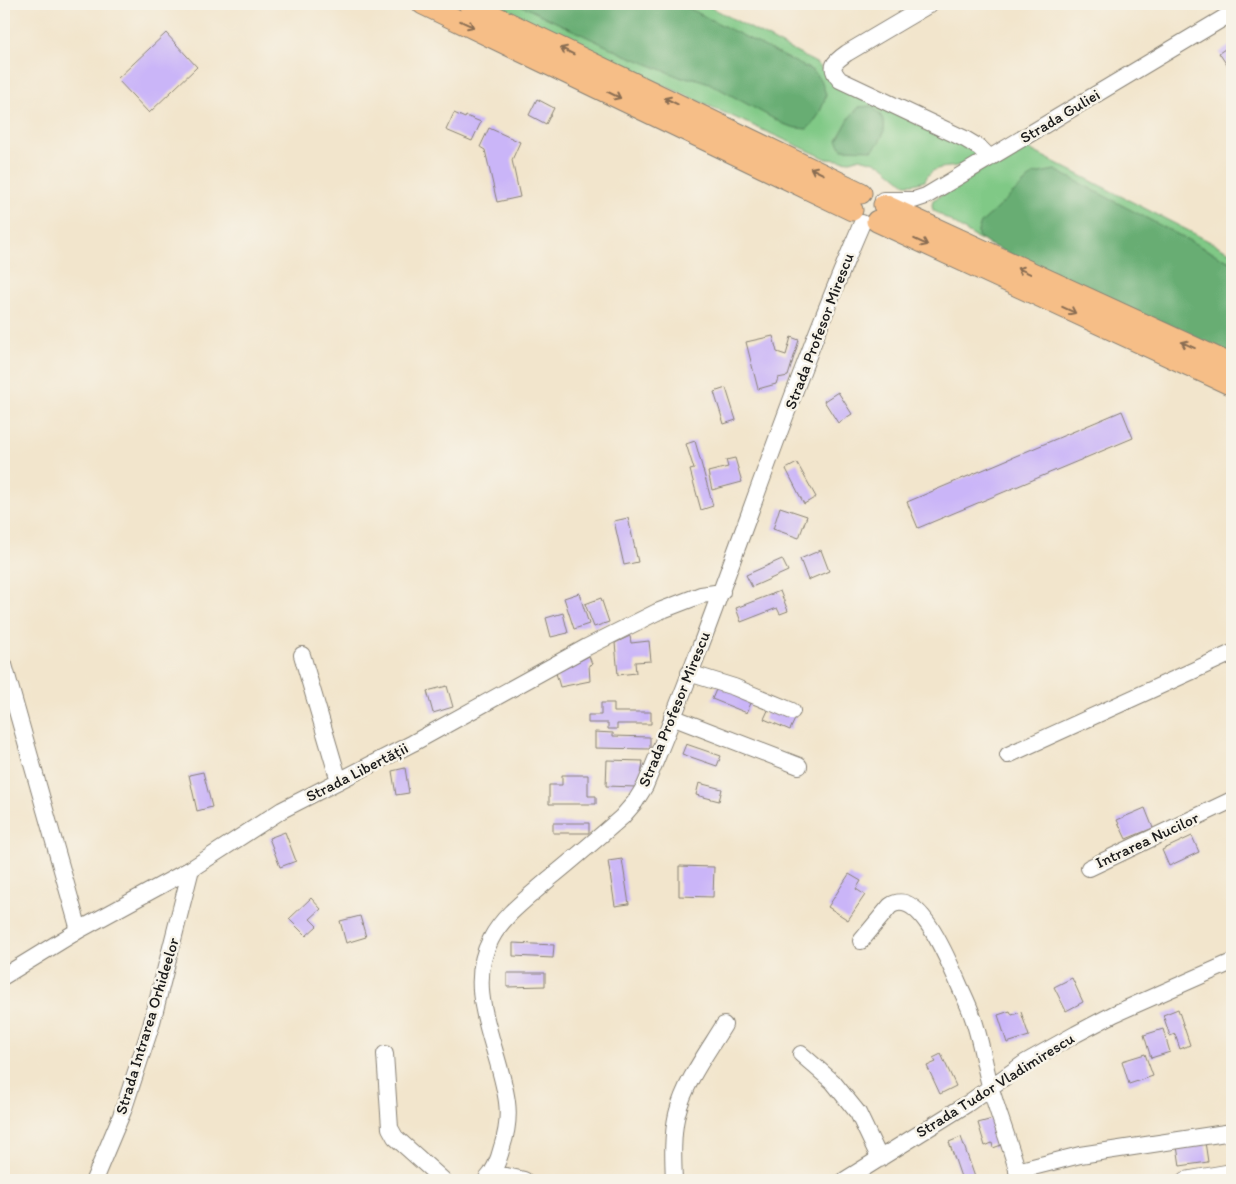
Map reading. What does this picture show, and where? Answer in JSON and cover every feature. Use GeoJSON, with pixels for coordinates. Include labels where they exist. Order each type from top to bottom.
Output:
{"type":"FeatureCollection","features":[{"type":"Feature","properties":{"kind":"main road"},"geometry":{"type":"LineString","coordinates":[[423,4],[870,209],[1232,365]]}},
{"type":"Feature","properties":{"kind":"main road"},"geometry":{"type":"LineString","coordinates":[[469,4],[870,209],[1232,385]]}},
{"type":"Feature","properties":{"kind":"street"},"geometry":{"type":"LineString","coordinates":[[930,4],[836,60],[833,68],[834,74],[840,80],[965,139],[980,148],[990,158]]}},
{"type":"Feature","properties":{"kind":"street","name":"Strada Guliei"},"geometry":{"type":"LineString","coordinates":[[870,209],[926,196],[1232,13]]}},
{"type":"Feature","properties":{"kind":"street","name":"Strada Profesor Mirescu"},"geometry":{"type":"LineString","coordinates":[[489,1177],[506,1133],[508,1117],[502,1076],[483,1008],[479,982],[482,961],[490,940],[517,906],[622,817],[635,802],[645,786],[722,592],[820,324],[870,209]]}},
{"type":"Feature","properties":{"kind":"street","name":"Strada Libertății"},"geometry":{"type":"LineString","coordinates":[[4,976],[80,930],[191,869],[282,810],[477,709],[587,647],[657,612],[701,595],[722,592]]}},
{"type":"Feature","properties":{"kind":"street"},"geometry":{"type":"LineString","coordinates":[[1008,755],[1232,653]]}},
{"type":"Feature","properties":{"kind":"street"},"geometry":{"type":"LineString","coordinates":[[302,656],[339,781]]}},
{"type":"Feature","properties":{"kind":"street"},"geometry":{"type":"LineString","coordinates":[[4,666],[80,930]]}},
{"type":"Feature","properties":{"kind":"street"},"geometry":{"type":"LineString","coordinates":[[689,673],[734,687],[792,711]]}},
{"type":"Feature","properties":{"kind":"street"},"geometry":{"type":"LineString","coordinates":[[672,717],[799,766]]}},
{"type":"Feature","properties":{"kind":"street","name":"Intrarea Nucilor"},"geometry":{"type":"LineString","coordinates":[[1089,868],[1232,800]]}},
{"type":"Feature","properties":{"kind":"street","name":"Strada Intrarea Orhideelor"},"geometry":{"type":"LineString","coordinates":[[94,1180],[123,1111],[151,1026],[191,869]]}},
{"type":"Feature","properties":{"kind":"street"},"geometry":{"type":"LineString","coordinates":[[861,941],[890,906],[896,902],[906,903],[921,914],[936,937],[972,1016],[990,1088],[1019,1175],[1080,1155],[1232,1132]]}},
{"type":"Feature","properties":{"kind":"street","name":"Strada Tudor Vladimirescu"},"geometry":{"type":"LineString","coordinates":[[845,1180],[990,1088],[1026,1062],[1114,1014],[1232,962]]}},
{"type":"Feature","properties":{"kind":"street"},"geometry":{"type":"LineString","coordinates":[[674,1180],[673,1149],[676,1117],[688,1085],[724,1025]]}},
{"type":"Feature","properties":{"kind":"street"},"geometry":{"type":"LineString","coordinates":[[385,1054],[390,1128],[395,1138],[443,1180]]}},
{"type":"Feature","properties":{"kind":"street"},"geometry":{"type":"LineString","coordinates":[[801,1054],[833,1082],[858,1113],[880,1159]]}},
{"type":"Feature","properties":{"kind":"street"},"geometry":{"type":"LineString","coordinates":[[1185,1180],[1232,1172]]}},
{"type":"Feature","properties":{"kind":"street"},"geometry":{"type":"LineString","coordinates":[[489,1177],[524,1180]]}},
{"type":"Feature","properties":{"kind":"green space"},"geometry":{"type":"Polygon","coordinates":[[[493,4],[705,4],[818,64],[829,76],[834,86],[970,148],[974,152],[974,157],[958,166],[936,169],[928,175],[925,181],[905,184],[881,164],[860,158],[850,161],[827,159],[585,50],[493,4]]]}},
{"type":"Feature","properties":{"kind":"green space"},"geometry":{"type":"Polygon","coordinates":[[[518,4],[680,4],[813,71],[822,82],[826,95],[823,105],[814,122],[807,129],[783,124],[709,83],[694,78],[682,78],[623,54],[518,4]]]}},
{"type":"Feature","properties":{"kind":"green space"},"geometry":{"type":"Polygon","coordinates":[[[871,106],[877,111],[884,122],[884,133],[878,144],[873,150],[842,149],[837,140],[850,117],[859,107],[871,106]]]}},
{"type":"Feature","properties":{"kind":"green space"},"geometry":{"type":"Polygon","coordinates":[[[1025,147],[1232,253],[1232,356],[975,237],[933,210],[933,200],[991,164],[1025,147]]]}},
{"type":"Feature","properties":{"kind":"green space"},"geometry":{"type":"Polygon","coordinates":[[[1055,170],[1232,263],[1232,358],[986,243],[978,236],[981,223],[1034,174],[1055,170]]]}},
{"type":"Feature","properties":{"kind":"building"},"geometry":{"type":"Polygon","coordinates":[[[166,33],[197,67],[149,113],[117,79],[166,33]]]}},
{"type":"Feature","properties":{"kind":"building"},"geometry":{"type":"Polygon","coordinates":[[[1231,45],[1232,47],[1231,71],[1219,53],[1231,45]]]}},
{"type":"Feature","properties":{"kind":"building"},"geometry":{"type":"Polygon","coordinates":[[[537,99],[554,108],[546,124],[529,115],[537,99]]]}},
{"type":"Feature","properties":{"kind":"building"},"geometry":{"type":"Polygon","coordinates":[[[454,113],[481,122],[472,141],[446,130],[454,113]]]}},
{"type":"Feature","properties":{"kind":"building"},"geometry":{"type":"Polygon","coordinates":[[[489,128],[520,142],[512,160],[520,197],[497,202],[485,150],[480,147],[489,128]]]}},
{"type":"Feature","properties":{"kind":"building"},"geometry":{"type":"Polygon","coordinates":[[[773,336],[777,352],[786,355],[791,337],[799,340],[788,376],[778,378],[776,384],[758,389],[746,342],[773,336]]]}},
{"type":"Feature","properties":{"kind":"building"},"geometry":{"type":"Polygon","coordinates":[[[726,388],[736,420],[724,424],[714,392],[726,388]]]}},
{"type":"Feature","properties":{"kind":"building"},"geometry":{"type":"Polygon","coordinates":[[[838,392],[852,414],[838,423],[824,401],[838,392]]]}},
{"type":"Feature","properties":{"kind":"building"},"geometry":{"type":"Polygon","coordinates":[[[1122,411],[1133,438],[918,528],[907,502],[1122,411]]]}},
{"type":"Feature","properties":{"kind":"building"},"geometry":{"type":"Polygon","coordinates":[[[695,441],[713,506],[701,510],[690,470],[694,469],[686,444],[695,441]]]}},
{"type":"Feature","properties":{"kind":"building"},"geometry":{"type":"Polygon","coordinates":[[[735,458],[742,482],[712,490],[708,472],[728,467],[726,460],[735,458]]]}},
{"type":"Feature","properties":{"kind":"building"},"geometry":{"type":"Polygon","coordinates":[[[797,463],[816,497],[804,504],[786,469],[797,463]]]}},
{"type":"Feature","properties":{"kind":"building"},"geometry":{"type":"Polygon","coordinates":[[[780,507],[807,516],[799,538],[773,529],[780,507]]]}},
{"type":"Feature","properties":{"kind":"building"},"geometry":{"type":"Polygon","coordinates":[[[628,518],[638,562],[624,565],[614,521],[628,518]]]}},
{"type":"Feature","properties":{"kind":"building"},"geometry":{"type":"Polygon","coordinates":[[[821,550],[829,571],[808,580],[800,559],[821,550]]]}},
{"type":"Feature","properties":{"kind":"building"},"geometry":{"type":"Polygon","coordinates":[[[782,559],[788,571],[752,587],[746,575],[782,559]]]}},
{"type":"Feature","properties":{"kind":"building"},"geometry":{"type":"Polygon","coordinates":[[[780,591],[788,611],[780,614],[777,608],[741,622],[736,608],[780,591]]]}},
{"type":"Feature","properties":{"kind":"building"},"geometry":{"type":"Polygon","coordinates":[[[579,593],[589,624],[574,629],[564,598],[579,593]]]}},
{"type":"Feature","properties":{"kind":"building"},"geometry":{"type":"Polygon","coordinates":[[[601,598],[609,622],[594,627],[585,604],[601,598]]]}},
{"type":"Feature","properties":{"kind":"building"},"geometry":{"type":"Polygon","coordinates":[[[563,613],[568,633],[551,637],[546,618],[563,613]]]}},
{"type":"Feature","properties":{"kind":"building"},"geometry":{"type":"Polygon","coordinates":[[[630,636],[631,643],[649,641],[651,661],[635,662],[636,673],[618,675],[615,643],[630,636]]]}},
{"type":"Feature","properties":{"kind":"building"},"geometry":{"type":"Polygon","coordinates":[[[589,656],[592,664],[589,665],[590,681],[560,687],[556,673],[589,656]]]}},
{"type":"Feature","properties":{"kind":"building"},"geometry":{"type":"Polygon","coordinates":[[[718,685],[753,698],[747,713],[712,699],[718,685]]]}},
{"type":"Feature","properties":{"kind":"building"},"geometry":{"type":"Polygon","coordinates":[[[447,686],[453,707],[433,713],[427,691],[447,686]]]}},
{"type":"Feature","properties":{"kind":"building"},"geometry":{"type":"Polygon","coordinates":[[[601,703],[614,703],[614,712],[651,712],[651,724],[617,724],[617,729],[608,729],[608,723],[588,723],[588,715],[601,715],[601,703]]]}},
{"type":"Feature","properties":{"kind":"building"},"geometry":{"type":"Polygon","coordinates":[[[770,706],[796,717],[790,730],[764,719],[770,706]]]}},
{"type":"Feature","properties":{"kind":"building"},"geometry":{"type":"Polygon","coordinates":[[[595,732],[613,733],[613,736],[650,737],[650,749],[595,748],[595,732]]]}},
{"type":"Feature","properties":{"kind":"building"},"geometry":{"type":"Polygon","coordinates":[[[686,744],[721,756],[717,766],[682,754],[686,744]]]}},
{"type":"Feature","properties":{"kind":"building"},"geometry":{"type":"Polygon","coordinates":[[[607,760],[643,761],[641,776],[636,787],[606,786],[607,760]]]}},
{"type":"Feature","properties":{"kind":"building"},"geometry":{"type":"Polygon","coordinates":[[[405,768],[409,793],[396,795],[392,771],[405,768]]]}},
{"type":"Feature","properties":{"kind":"building"},"geometry":{"type":"Polygon","coordinates":[[[203,772],[212,807],[197,811],[189,775],[203,772]]]}},
{"type":"Feature","properties":{"kind":"building"},"geometry":{"type":"Polygon","coordinates":[[[562,775],[588,775],[588,796],[596,796],[596,804],[549,804],[549,785],[562,785],[562,775]]]}},
{"type":"Feature","properties":{"kind":"building"},"geometry":{"type":"Polygon","coordinates":[[[699,783],[722,789],[719,801],[696,795],[699,783]]]}},
{"type":"Feature","properties":{"kind":"building"},"geometry":{"type":"Polygon","coordinates":[[[1145,808],[1153,828],[1126,839],[1117,820],[1145,808]]]}},
{"type":"Feature","properties":{"kind":"building"},"geometry":{"type":"Polygon","coordinates":[[[553,823],[589,823],[589,833],[553,833],[553,823]]]}},
{"type":"Feature","properties":{"kind":"building"},"geometry":{"type":"Polygon","coordinates":[[[285,832],[296,861],[280,867],[269,838],[285,832]]]}},
{"type":"Feature","properties":{"kind":"building"},"geometry":{"type":"Polygon","coordinates":[[[1192,836],[1199,852],[1169,866],[1162,850],[1192,836]]]}},
{"type":"Feature","properties":{"kind":"building"},"geometry":{"type":"Polygon","coordinates":[[[622,859],[629,904],[615,906],[608,861],[622,859]]]}},
{"type":"Feature","properties":{"kind":"building"},"geometry":{"type":"Polygon","coordinates":[[[679,866],[714,867],[713,897],[679,896],[679,866]]]}},
{"type":"Feature","properties":{"kind":"building"},"geometry":{"type":"Polygon","coordinates":[[[849,874],[861,881],[856,889],[865,895],[848,920],[828,907],[849,874]]]}},
{"type":"Feature","properties":{"kind":"building"},"geometry":{"type":"Polygon","coordinates":[[[311,898],[321,909],[310,919],[317,926],[306,936],[289,919],[311,898]]]}},
{"type":"Feature","properties":{"kind":"building"},"geometry":{"type":"Polygon","coordinates":[[[360,916],[366,937],[346,943],[340,921],[360,916]]]}},
{"type":"Feature","properties":{"kind":"building"},"geometry":{"type":"Polygon","coordinates":[[[513,943],[554,945],[553,958],[513,956],[513,943]]]}},
{"type":"Feature","properties":{"kind":"building"},"geometry":{"type":"Polygon","coordinates":[[[507,973],[545,973],[545,986],[507,987],[507,973]]]}},
{"type":"Feature","properties":{"kind":"building"},"geometry":{"type":"Polygon","coordinates":[[[1072,978],[1083,1002],[1066,1011],[1054,987],[1072,978]]]}},
{"type":"Feature","properties":{"kind":"building"},"geometry":{"type":"Polygon","coordinates":[[[1178,1009],[1190,1045],[1180,1049],[1175,1034],[1170,1036],[1163,1015],[1178,1009]]]}},
{"type":"Feature","properties":{"kind":"building"},"geometry":{"type":"Polygon","coordinates":[[[1010,1011],[1012,1015],[1021,1012],[1029,1036],[1007,1043],[998,1015],[1010,1011]]]}},
{"type":"Feature","properties":{"kind":"building"},"geometry":{"type":"Polygon","coordinates":[[[1163,1029],[1170,1052],[1151,1058],[1144,1035],[1163,1029]]]}},
{"type":"Feature","properties":{"kind":"building"},"geometry":{"type":"Polygon","coordinates":[[[941,1054],[956,1086],[940,1094],[927,1066],[936,1062],[933,1058],[941,1054]]]}},
{"type":"Feature","properties":{"kind":"building"},"geometry":{"type":"Polygon","coordinates":[[[1145,1054],[1153,1076],[1129,1084],[1122,1061],[1145,1054]]]}},
{"type":"Feature","properties":{"kind":"building"},"geometry":{"type":"Polygon","coordinates":[[[996,1118],[1004,1144],[993,1148],[992,1143],[985,1146],[978,1123],[996,1118]]]}},
{"type":"Feature","properties":{"kind":"building"},"geometry":{"type":"Polygon","coordinates":[[[961,1137],[976,1180],[962,1180],[949,1142],[961,1137]]]}},
{"type":"Feature","properties":{"kind":"building"},"geometry":{"type":"Polygon","coordinates":[[[1205,1142],[1208,1162],[1180,1166],[1177,1146],[1205,1142]]]}}]}
